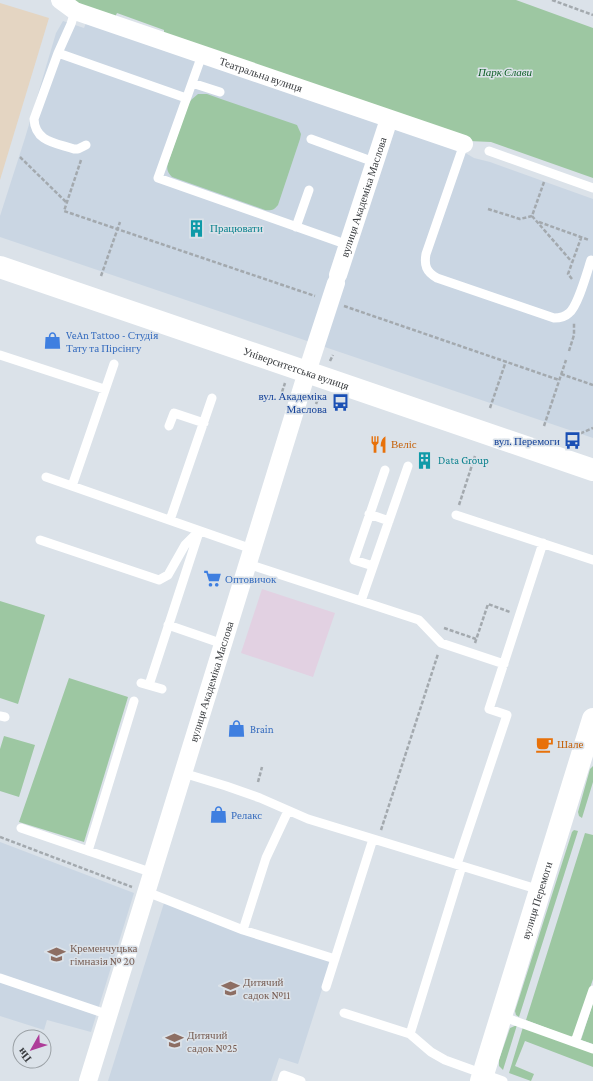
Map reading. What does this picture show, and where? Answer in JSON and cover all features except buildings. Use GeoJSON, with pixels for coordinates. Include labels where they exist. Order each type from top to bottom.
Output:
{"type":"FeatureCollection","features":[{"type":"Feature","properties":{"kind":"main road","name":"Університетська вулиця"},"geometry":{"type":"LineString","coordinates":[[0,267],[593,470]]}},
{"type":"Feature","properties":{"kind":"main road","name":"вулиця Перемоги"},"geometry":{"type":"LineString","coordinates":[[489,1079],[501,1016],[540,890],[588,752],[593,719]]}},
{"type":"Feature","properties":{"kind":"street","name":"Театральна вулиця"},"geometry":{"type":"LineString","coordinates":[[60,0],[75,11],[464,144]]}},
{"type":"Feature","properties":{"kind":"street","name":"вулиця Академіка Маслова"},"geometry":{"type":"LineString","coordinates":[[88,1081],[307,372],[389,118]]}},
{"type":"Feature","properties":{"kind":"lane"},"geometry":{"type":"LineString","coordinates":[[75,11],[34,119],[35,126],[40,136],[44,139],[74,149],[78,149],[86,145]]}},
{"type":"Feature","properties":{"kind":"lane"},"geometry":{"type":"LineString","coordinates":[[58,53],[186,98]]}},
{"type":"Feature","properties":{"kind":"lane"},"geometry":{"type":"LineString","coordinates":[[202,55],[158,178],[348,245]]}},
{"type":"Feature","properties":{"kind":"lane"},"geometry":{"type":"LineString","coordinates":[[192,83],[220,92]]}},
{"type":"Feature","properties":{"kind":"lane"},"geometry":{"type":"LineString","coordinates":[[311,139],[374,162]]}},
{"type":"Feature","properties":{"kind":"lane"},"geometry":{"type":"LineString","coordinates":[[464,144],[426,254],[426,268],[430,274],[437,278],[554,318],[569,314],[575,306],[591,260],[593,261]]}},
{"type":"Feature","properties":{"kind":"lane"},"geometry":{"type":"LineString","coordinates":[[489,151],[593,188]]}},
{"type":"Feature","properties":{"kind":"lane"},"geometry":{"type":"LineString","coordinates":[[296,227],[309,190]]}},
{"type":"Feature","properties":{"kind":"lane"},"geometry":{"type":"LineString","coordinates":[[0,356],[104,389]]}},
{"type":"Feature","properties":{"kind":"lane"},"geometry":{"type":"LineString","coordinates":[[72,486],[104,389],[114,364]]}},
{"type":"Feature","properties":{"kind":"lane"},"geometry":{"type":"LineString","coordinates":[[170,520],[212,398]]}},
{"type":"Feature","properties":{"kind":"lane"},"geometry":{"type":"LineString","coordinates":[[169,426],[174,413],[204,423]]}},
{"type":"Feature","properties":{"kind":"lane"},"geometry":{"type":"LineString","coordinates":[[361,601],[408,466]]}},
{"type":"Feature","properties":{"kind":"lane"},"geometry":{"type":"LineString","coordinates":[[373,566],[354,560],[385,470]]}},
{"type":"Feature","properties":{"kind":"lane"},"geometry":{"type":"LineString","coordinates":[[46,477],[199,531],[250,556],[361,601],[419,620],[441,643],[504,664]]}},
{"type":"Feature","properties":{"kind":"lane"},"geometry":{"type":"LineString","coordinates":[[369,514],[389,521]]}},
{"type":"Feature","properties":{"kind":"lane"},"geometry":{"type":"LineString","coordinates":[[456,515],[593,560]]}},
{"type":"Feature","properties":{"kind":"lane"},"geometry":{"type":"LineString","coordinates":[[40,540],[160,580],[168,575],[185,545],[199,531]]}},
{"type":"Feature","properties":{"kind":"lane"},"geometry":{"type":"LineString","coordinates":[[162,690],[145,684],[168,625],[199,531]]}},
{"type":"Feature","properties":{"kind":"lane"},"geometry":{"type":"LineString","coordinates":[[410,1034],[460,865],[507,715],[489,709],[543,544]]}},
{"type":"Feature","properties":{"kind":"lane"},"geometry":{"type":"LineString","coordinates":[[168,625],[223,644]]}},
{"type":"Feature","properties":{"kind":"lane"},"geometry":{"type":"LineString","coordinates":[[88,851],[134,701]]}},
{"type":"Feature","properties":{"kind":"lane"},"geometry":{"type":"LineString","coordinates":[[183,773],[233,788],[308,819],[540,890]]}},
{"type":"Feature","properties":{"kind":"lane"},"geometry":{"type":"LineString","coordinates":[[243,930],[266,858],[288,810]]}},
{"type":"Feature","properties":{"kind":"lane"},"geometry":{"type":"LineString","coordinates":[[22,828],[153,873]]}},
{"type":"Feature","properties":{"kind":"lane"},"geometry":{"type":"LineString","coordinates":[[326,987],[375,839]]}},
{"type":"Feature","properties":{"kind":"lane"},"geometry":{"type":"LineString","coordinates":[[147,892],[243,930],[335,959]]}},
{"type":"Feature","properties":{"kind":"lane"},"geometry":{"type":"LineString","coordinates":[[0,978],[109,1015]]}},
{"type":"Feature","properties":{"kind":"lane"},"geometry":{"type":"LineString","coordinates":[[575,1042],[593,990]]}},
{"type":"Feature","properties":{"kind":"lane"},"geometry":{"type":"LineString","coordinates":[[344,1013],[410,1034],[431,1052],[445,1060],[489,1079]]}},
{"type":"Feature","properties":{"kind":"lane"},"geometry":{"type":"LineString","coordinates":[[501,1016],[593,1049]]}},
{"type":"Feature","properties":{"kind":"lane"},"geometry":{"type":"LineString","coordinates":[[282,1081],[284,1076],[301,1081]]}},
{"type":"Feature","properties":{"kind":"path"},"geometry":{"type":"LineString","coordinates":[[552,0],[593,15]]}},
{"type":"Feature","properties":{"kind":"path"},"geometry":{"type":"LineString","coordinates":[[86,145],[64,211],[559,380]]}},
{"type":"Feature","properties":{"kind":"path"},"geometry":{"type":"LineString","coordinates":[[20,157],[66,202]]}},
{"type":"Feature","properties":{"kind":"path"},"geometry":{"type":"LineString","coordinates":[[532,216],[547,172]]}},
{"type":"Feature","properties":{"kind":"path"},"geometry":{"type":"LineString","coordinates":[[488,209],[520,219],[532,216]]}},
{"type":"Feature","properties":{"kind":"path"},"geometry":{"type":"LineString","coordinates":[[532,216],[572,262]]}},
{"type":"Feature","properties":{"kind":"path"},"geometry":{"type":"LineString","coordinates":[[101,276],[120,222]]}},
{"type":"Feature","properties":{"kind":"path"},"geometry":{"type":"LineString","coordinates":[[537,222],[589,240]]}},
{"type":"Feature","properties":{"kind":"path"},"geometry":{"type":"LineString","coordinates":[[580,238],[568,274],[581,288]]}},
{"type":"Feature","properties":{"kind":"path"},"geometry":{"type":"LineString","coordinates":[[569,314],[575,326],[569,352]]}},
{"type":"Feature","properties":{"kind":"path"},"geometry":{"type":"LineString","coordinates":[[544,426],[566,360]]}},
{"type":"Feature","properties":{"kind":"path"},"geometry":{"type":"LineString","coordinates":[[490,408],[506,362]]}},
{"type":"Feature","properties":{"kind":"path"},"geometry":{"type":"LineString","coordinates":[[561,374],[593,385]]}},
{"type":"Feature","properties":{"kind":"path"},"geometry":{"type":"LineString","coordinates":[[578,438],[579,434],[593,428]]}},
{"type":"Feature","properties":{"kind":"path"},"geometry":{"type":"LineString","coordinates":[[456,515],[475,456]]}},
{"type":"Feature","properties":{"kind":"path"},"geometry":{"type":"LineString","coordinates":[[471,653],[488,604],[520,615]]}},
{"type":"Feature","properties":{"kind":"path"},"geometry":{"type":"LineString","coordinates":[[419,620],[476,639]]}},
{"type":"Feature","properties":{"kind":"path"},"geometry":{"type":"LineString","coordinates":[[375,839],[441,643]]}},
{"type":"Feature","properties":{"kind":"path"},"geometry":{"type":"LineString","coordinates":[[258,782],[262,768]]}},
{"type":"Feature","properties":{"kind":"path"},"geometry":{"type":"LineString","coordinates":[[0,837],[147,892]]}},
{"type":"Feature","properties":{"kind":"shaded area"},"geometry":{"type":"Polygon","coordinates":[[[0,3],[49,18],[0,180],[0,3]]]}},
{"type":"Feature","properties":{"kind":"shaded area"},"geometry":{"type":"Polygon","coordinates":[[[63,21],[84,28],[87,21],[448,143],[474,158],[490,162],[593,199],[593,438],[0,237],[0,216],[56,33],[63,21]]]}},
{"type":"Feature","properties":{"kind":"shaded area"},"geometry":{"type":"Polygon","coordinates":[[[262,589],[335,613],[313,677],[241,653],[262,589]]]}},
{"type":"Feature","properties":{"kind":"shaded area","name":"Кременчуцька гімназія № 20"},"geometry":{"type":"Polygon","coordinates":[[[0,842],[134,893],[91,1032],[47,1020],[44,1029],[41,1029],[0,1016],[0,842]]]}},
{"type":"Feature","properties":{"kind":"shaded area","name":"Дитячий садок №11"},"geometry":{"type":"Polygon","coordinates":[[[164,903],[331,961],[298,1064],[279,1058],[271,1081],[108,1081],[164,903]]]}},
{"type":"Feature","properties":{"kind":"green space","name":"Парк Слави"},"geometry":{"type":"Polygon","coordinates":[[[71,0],[516,0],[593,28],[593,178],[491,142],[469,141],[164,35],[164,30],[117,13],[114,19],[71,0]]]}},
{"type":"Feature","properties":{"kind":"green space"},"geometry":{"type":"Polygon","coordinates":[[[198,94],[207,94],[297,125],[301,134],[300,139],[278,205],[274,209],[265,210],[172,177],[169,174],[167,165],[188,105],[198,94]]]}},
{"type":"Feature","properties":{"kind":"green space"},"geometry":{"type":"Polygon","coordinates":[[[0,601],[45,615],[18,704],[0,698],[0,601]]]}},
{"type":"Feature","properties":{"kind":"green space"},"geometry":{"type":"Polygon","coordinates":[[[69,678],[128,697],[84,842],[19,822],[69,678]]]}},
{"type":"Feature","properties":{"kind":"green space"},"geometry":{"type":"Polygon","coordinates":[[[4,736],[35,745],[19,797],[0,791],[0,749],[4,736]]]}},
{"type":"Feature","properties":{"kind":"green space"},"geometry":{"type":"Polygon","coordinates":[[[593,766],[593,782],[582,818],[579,816],[578,812],[590,769],[593,766]]]}},
{"type":"Feature","properties":{"kind":"green space"},"geometry":{"type":"Polygon","coordinates":[[[574,830],[578,831],[519,1017],[516,1015],[515,1011],[572,832],[574,830]]]}},
{"type":"Feature","properties":{"kind":"green space"},"geometry":{"type":"Polygon","coordinates":[[[585,833],[593,835],[593,979],[575,1034],[570,1037],[526,1020],[585,833]]]}},
{"type":"Feature","properties":{"kind":"green space"},"geometry":{"type":"Polygon","coordinates":[[[593,1003],[593,1044],[581,1040],[593,1003]]]}},
{"type":"Feature","properties":{"kind":"green space"},"geometry":{"type":"Polygon","coordinates":[[[517,1025],[503,1070],[499,1066],[499,1060],[510,1028],[517,1025]]]}},
{"type":"Feature","properties":{"kind":"green space"},"geometry":{"type":"Polygon","coordinates":[[[523,1027],[593,1053],[593,1067],[525,1041],[515,1066],[534,1074],[531,1081],[509,1073],[523,1027]]]}},
{"type":"Feature","properties":{"kind":"place","name":"Працювати"},"geometry":{"type":"Point","coordinates":[197,228]}},
{"type":"Feature","properties":{"kind":"place","name":"VeAn Tattoo - Студія Тату та Пірсінгу"},"geometry":{"type":"Point","coordinates":[53,341]}},
{"type":"Feature","properties":{"kind":"place","name":"вул. Академіка Маслова"},"geometry":{"type":"Point","coordinates":[340,402]}},
{"type":"Feature","properties":{"kind":"place","name":"вул. Перемоги"},"geometry":{"type":"Point","coordinates":[573,441]}},
{"type":"Feature","properties":{"kind":"place","name":"Веліс"},"geometry":{"type":"Point","coordinates":[378,444]}},
{"type":"Feature","properties":{"kind":"place","name":"Data Group"},"geometry":{"type":"Point","coordinates":[425,460]}},
{"type":"Feature","properties":{"kind":"place","name":"Оптовичок"},"geometry":{"type":"Point","coordinates":[212,579]}},
{"type":"Feature","properties":{"kind":"place","name":"Brain"},"geometry":{"type":"Point","coordinates":[237,729]}},
{"type":"Feature","properties":{"kind":"place","name":"Шале"},"geometry":{"type":"Point","coordinates":[544,744]}},
{"type":"Feature","properties":{"kind":"place","name":"Релакс"},"geometry":{"type":"Point","coordinates":[218,815]}},
{"type":"Feature","properties":{"kind":"place","name":"Кременчуцька гімназія № 20"},"geometry":{"type":"Point","coordinates":[57,954]}},
{"type":"Feature","properties":{"kind":"place","name":"Дитячий садок №11"},"geometry":{"type":"Point","coordinates":[230,988]}},
{"type":"Feature","properties":{"kind":"place","name":"Дитячий садок №25"},"geometry":{"type":"Point","coordinates":[174,1041]}}]}
